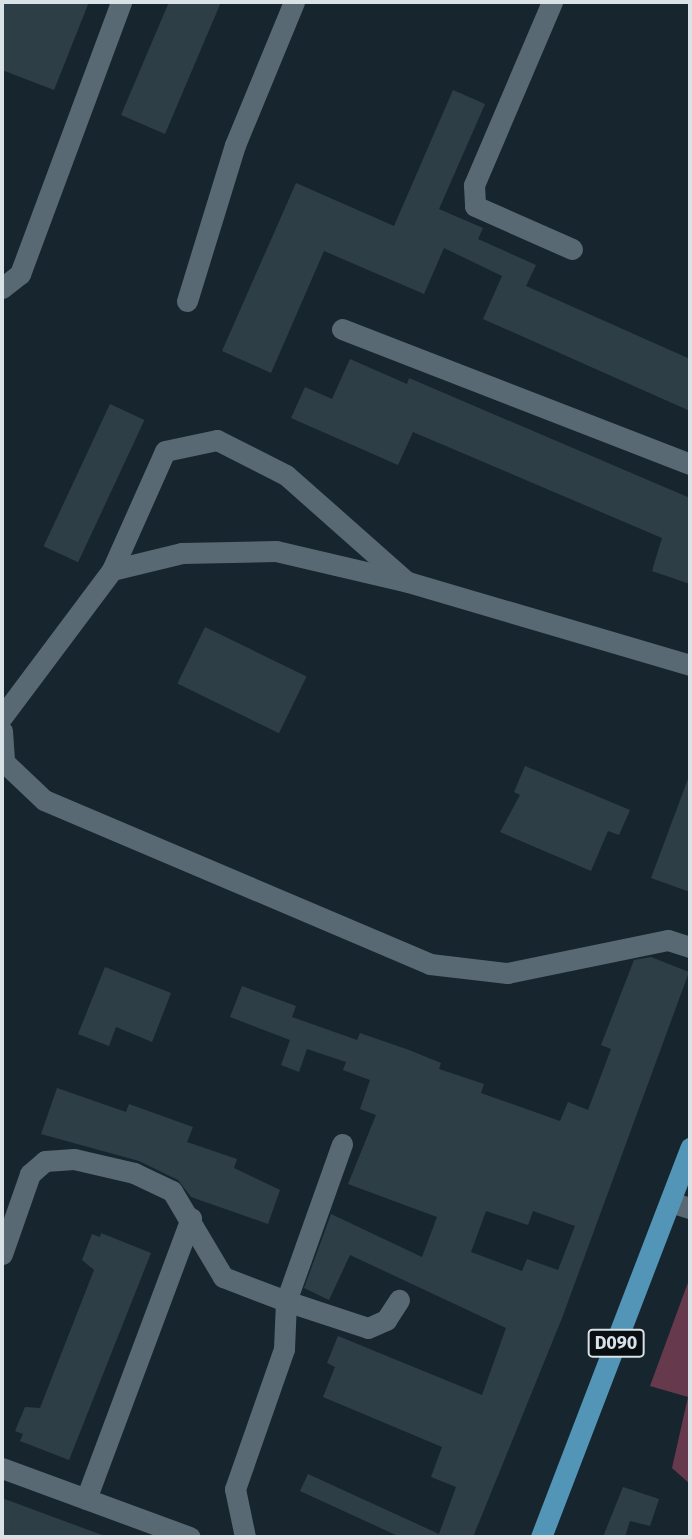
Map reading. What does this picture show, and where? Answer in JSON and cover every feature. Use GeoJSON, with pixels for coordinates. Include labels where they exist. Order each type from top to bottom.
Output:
{"type":"FeatureCollection","features":[{"type":"Feature","properties":{"kind":"main road","name":"D090"},"geometry":{"type":"LineString","coordinates":[[541,1537],[680,1205],[690,1148]]}},
{"type":"Feature","properties":{"kind":"lane"},"geometry":{"type":"LineString","coordinates":[[2,288],[20,274],[121,2]]}},
{"type":"Feature","properties":{"kind":"lane"},"geometry":{"type":"LineString","coordinates":[[187,301],[235,145],[294,2]]}},
{"type":"Feature","properties":{"kind":"lane"},"geometry":{"type":"LineString","coordinates":[[552,2],[474,185],[475,206],[572,249]]}},
{"type":"Feature","properties":{"kind":"lane"},"geometry":{"type":"LineString","coordinates":[[342,329],[690,464]]}},
{"type":"Feature","properties":{"kind":"lane"},"geometry":{"type":"LineString","coordinates":[[2,717],[111,570],[165,451],[217,440],[286,475],[408,582]]}},
{"type":"Feature","properties":{"kind":"lane"},"geometry":{"type":"LineString","coordinates":[[111,570],[182,553],[276,551],[408,582],[690,665]]}},
{"type":"Feature","properties":{"kind":"lane"},"geometry":{"type":"LineString","coordinates":[[2,731],[4,762],[44,800],[430,964],[507,973],[668,940],[690,947]]}},
{"type":"Feature","properties":{"kind":"lane"},"geometry":{"type":"LineString","coordinates":[[245,1537],[235,1489],[284,1349],[286,1301],[342,1144]]}},
{"type":"Feature","properties":{"kind":"lane"},"geometry":{"type":"LineString","coordinates":[[2,1254],[30,1174],[38,1165],[56,1159],[102,1164],[158,1182],[172,1191],[191,1218],[223,1277],[368,1328],[386,1320],[399,1300]]}},
{"type":"Feature","properties":{"kind":"lane"},"geometry":{"type":"LineString","coordinates":[[86,1499],[191,1218]]}},
{"type":"Feature","properties":{"kind":"lane"},"geometry":{"type":"LineString","coordinates":[[2,1468],[190,1537]]}},
{"type":"Feature","properties":{"kind":"shaded area"},"geometry":{"type":"Polygon","coordinates":[[[690,1277],[690,1484],[672,1468],[688,1397],[650,1386],[690,1277]]]}},
{"type":"Feature","properties":{"kind":"building"},"geometry":{"type":"Polygon","coordinates":[[[2,2],[89,2],[54,90],[2,70],[2,2]]]}},
{"type":"Feature","properties":{"kind":"building"},"geometry":{"type":"Polygon","coordinates":[[[169,2],[221,2],[165,134],[121,115],[169,2]]]}},
{"type":"Feature","properties":{"kind":"building"},"geometry":{"type":"Polygon","coordinates":[[[453,90],[485,104],[439,209],[483,228],[478,239],[536,265],[526,286],[690,359],[690,411],[483,319],[502,276],[444,248],[424,294],[324,251],[271,373],[222,351],[296,183],[394,226],[453,90]]]}},
{"type":"Feature","properties":{"kind":"building"},"geometry":{"type":"Polygon","coordinates":[[[350,359],[407,384],[409,378],[690,498],[690,584],[652,571],[662,538],[413,432],[398,465],[291,418],[305,387],[332,399],[350,359]]]}},
{"type":"Feature","properties":{"kind":"building"},"geometry":{"type":"Polygon","coordinates":[[[110,404],[144,420],[78,562],[44,546],[110,404]]]}},
{"type":"Feature","properties":{"kind":"building"},"geometry":{"type":"Polygon","coordinates":[[[205,627],[307,677],[279,733],[177,684],[205,627]]]}},
{"type":"Feature","properties":{"kind":"building"},"geometry":{"type":"Polygon","coordinates":[[[525,766],[630,810],[619,835],[608,831],[591,871],[500,832],[520,795],[514,792],[525,766]]]}},
{"type":"Feature","properties":{"kind":"building"},"geometry":{"type":"Polygon","coordinates":[[[690,779],[690,892],[651,878],[690,779]]]}},
{"type":"Feature","properties":{"kind":"building"},"geometry":{"type":"Polygon","coordinates":[[[651,957],[689,972],[562,1318],[473,1537],[400,1537],[300,1491],[308,1474],[439,1534],[456,1487],[431,1477],[442,1447],[323,1397],[335,1367],[327,1363],[338,1336],[482,1395],[506,1328],[350,1255],[329,1300],[304,1288],[331,1214],[422,1257],[437,1217],[348,1184],[376,1115],[360,1109],[370,1080],[343,1070],[346,1062],[307,1049],[299,1072],[281,1065],[290,1040],[230,1017],[242,986],[296,1006],[292,1017],[357,1040],[360,1033],[409,1050],[441,1063],[439,1069],[484,1084],[481,1093],[560,1121],[568,1102],[588,1110],[611,1049],[601,1045],[634,960],[651,957]],[[486,1211],[471,1252],[522,1271],[527,1259],[558,1270],[575,1226],[533,1211],[528,1225],[486,1211]]]}},
{"type":"Feature","properties":{"kind":"building"},"geometry":{"type":"Polygon","coordinates":[[[105,967],[171,993],[152,1042],[116,1027],[109,1046],[78,1034],[105,967]]]}},
{"type":"Feature","properties":{"kind":"building"},"geometry":{"type":"Polygon","coordinates":[[[57,1088],[126,1112],[129,1104],[193,1127],[187,1142],[237,1159],[234,1168],[280,1190],[268,1224],[191,1197],[178,1180],[139,1161],[41,1134],[57,1088]]]}},
{"type":"Feature","properties":{"kind":"building"},"geometry":{"type":"Polygon","coordinates":[[[101,1233],[151,1253],[69,1460],[20,1441],[23,1434],[15,1431],[25,1407],[40,1408],[94,1270],[82,1260],[92,1234],[100,1237],[101,1233]]]}},
{"type":"Feature","properties":{"kind":"building"},"geometry":{"type":"Polygon","coordinates":[[[623,1487],[659,1499],[650,1526],[630,1521],[625,1537],[603,1537],[623,1487]]]}},
{"type":"Feature","properties":{"kind":"building"},"geometry":{"type":"Polygon","coordinates":[[[2,1498],[102,1535],[102,1537],[2,1537],[2,1498]]]}}]}
